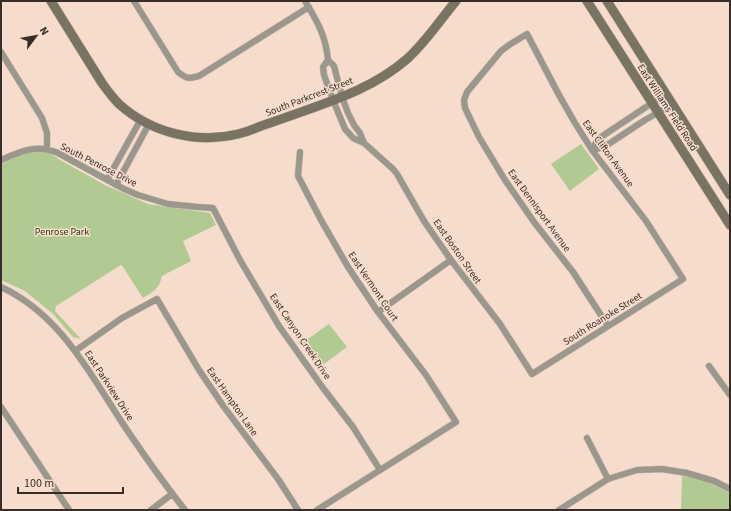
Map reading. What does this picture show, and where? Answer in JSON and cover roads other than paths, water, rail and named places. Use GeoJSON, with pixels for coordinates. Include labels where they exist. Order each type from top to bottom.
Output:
{"type":"FeatureCollection","features":[{"type":"Feature","properties":{"kind":"main road"},"geometry":{"type":"LineString","coordinates":[[51,1],[110,94],[120,104],[145,122]]}},
{"type":"Feature","properties":{"kind":"main road","name":"South Parkcrest Street"},"geometry":{"type":"LineString","coordinates":[[145,122],[189,137],[214,138],[240,134],[337,99],[376,81],[407,58],[423,42],[456,1]]}},
{"type":"Feature","properties":{"kind":"main road","name":"East Williams Field Road"},"geometry":{"type":"LineString","coordinates":[[587,1],[730,225]]}},
{"type":"Feature","properties":{"kind":"main road","name":"East Williams Field Road"},"geometry":{"type":"LineString","coordinates":[[607,1],[730,195]]}},
{"type":"Feature","properties":{"kind":"street"},"geometry":{"type":"LineString","coordinates":[[134,1],[178,72],[184,77],[189,78],[199,76],[309,7]]}},
{"type":"Feature","properties":{"kind":"street","name":"East Boston Street"},"geometry":{"type":"LineString","coordinates":[[305,1],[322,30],[328,60],[334,66],[337,99],[345,129],[353,138],[364,142]]}},
{"type":"Feature","properties":{"kind":"street","name":"East Dennisport Avenue"},"geometry":{"type":"LineString","coordinates":[[527,34],[509,44],[497,54],[464,95],[464,108],[505,180],[534,222],[573,272],[608,326]]}},
{"type":"Feature","properties":{"kind":"street","name":"East Clifton Avenue"},"geometry":{"type":"LineString","coordinates":[[527,34],[562,101],[592,150],[646,221],[683,279]]}},
{"type":"Feature","properties":{"kind":"street"},"geometry":{"type":"LineString","coordinates":[[1,52],[44,122],[48,141],[47,149]]}},
{"type":"Feature","properties":{"kind":"street","name":"East Boston Street"},"geometry":{"type":"LineString","coordinates":[[328,60],[323,67],[324,75],[364,142],[398,174],[424,221],[451,260],[500,324],[532,374]]}},
{"type":"Feature","properties":{"kind":"street"},"geometry":{"type":"LineString","coordinates":[[592,150],[598,139],[666,95]]}},
{"type":"Feature","properties":{"kind":"street"},"geometry":{"type":"LineString","coordinates":[[592,150],[604,147],[673,104]]}},
{"type":"Feature","properties":{"kind":"street"},"geometry":{"type":"LineString","coordinates":[[107,180],[145,122]]}},
{"type":"Feature","properties":{"kind":"street"},"geometry":{"type":"LineString","coordinates":[[116,185],[145,122]]}},
{"type":"Feature","properties":{"kind":"street","name":"South Penrose Drive"},"geometry":{"type":"LineString","coordinates":[[1,160],[35,148],[47,149],[58,153],[116,185],[138,195],[168,204],[213,208]]}},
{"type":"Feature","properties":{"kind":"street","name":"East Vermont Court"},"geometry":{"type":"LineString","coordinates":[[300,152],[298,176],[348,267],[378,312],[426,375],[456,422],[380,470]]}},
{"type":"Feature","properties":{"kind":"street","name":"East Canyon Creek Drive"},"geometry":{"type":"LineString","coordinates":[[213,208],[240,260],[279,326],[353,427],[380,470]]}},
{"type":"Feature","properties":{"kind":"street"},"geometry":{"type":"LineString","coordinates":[[378,312],[451,260]]}},
{"type":"Feature","properties":{"kind":"street","name":"South Roanoke Street"},"geometry":{"type":"LineString","coordinates":[[532,374],[683,279]]}},
{"type":"Feature","properties":{"kind":"street","name":"East Parkview Drive"},"geometry":{"type":"LineString","coordinates":[[1,287],[18,296],[43,315],[66,338],[135,442],[184,510]]}},
{"type":"Feature","properties":{"kind":"street","name":"East Hampton Lane"},"geometry":{"type":"LineString","coordinates":[[75,351],[122,318],[157,299],[199,370],[224,408],[278,479],[298,510]]}},
{"type":"Feature","properties":{"kind":"street"},"geometry":{"type":"LineString","coordinates":[[709,366],[730,395]]}},
{"type":"Feature","properties":{"kind":"street"},"geometry":{"type":"LineString","coordinates":[[1,407],[70,510]]}},
{"type":"Feature","properties":{"kind":"street"},"geometry":{"type":"LineString","coordinates":[[587,438],[608,479]]}},
{"type":"Feature","properties":{"kind":"street"},"geometry":{"type":"LineString","coordinates":[[559,510],[608,479],[637,470],[662,469],[687,473],[730,487]]}},
{"type":"Feature","properties":{"kind":"street"},"geometry":{"type":"LineString","coordinates":[[316,510],[380,470]]}},
{"type":"Feature","properties":{"kind":"street"},"geometry":{"type":"LineString","coordinates":[[151,510],[172,494]]}},
{"type":"Feature","properties":{"kind":"park label","name":"Penrose Park"},"geometry":{"type":"Point","coordinates":[62,231]}}]}
